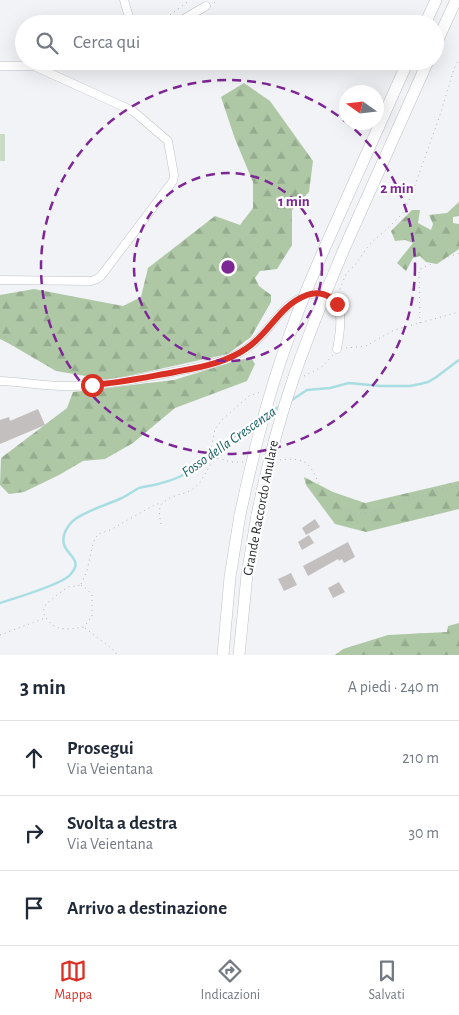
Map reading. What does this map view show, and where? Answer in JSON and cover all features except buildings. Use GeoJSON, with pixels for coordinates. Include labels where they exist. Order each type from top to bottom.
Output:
{"type":"FeatureCollection","features":[{"type":"Feature","properties":{"kind":"highway"},"geometry":{"type":"LineString","coordinates":[[429,15],[436,0]]}},
{"type":"Feature","properties":{"kind":"highway"},"geometry":{"type":"LineString","coordinates":[[444,26],[456,0]]}},
{"type":"Feature","properties":{"kind":"highway","name":"Grande Raccordo Anulare"},"geometry":{"type":"LineString","coordinates":[[223,655],[230,576],[240,515],[258,436],[278,367],[296,317],[329,238],[404,70]]}},
{"type":"Feature","properties":{"kind":"highway","name":"Grande Raccordo Anulare"},"geometry":{"type":"LineString","coordinates":[[239,655],[247,575],[257,515],[271,454],[289,390],[344,249],[424,70]]}},
{"type":"Feature","properties":{"kind":"street"},"geometry":{"type":"LineString","coordinates":[[124,0],[128,15]]}},
{"type":"Feature","properties":{"kind":"street"},"geometry":{"type":"LineString","coordinates":[[190,15],[206,6]]}},
{"type":"Feature","properties":{"kind":"street"},"geometry":{"type":"LineString","coordinates":[[0,66],[15,66]]}},
{"type":"Feature","properties":{"kind":"street"},"geometry":{"type":"LineString","coordinates":[[0,280],[91,281],[97,279],[174,178],[168,141],[133,111],[43,70]]}},
{"type":"Feature","properties":{"kind":"street"},"geometry":{"type":"LineString","coordinates":[[0,381],[58,386],[86,386],[134,380],[207,365],[230,358],[249,347],[261,337],[283,310],[298,299],[315,293],[326,295],[335,301],[338,308],[340,330],[337,349]]}},
{"type":"Feature","properties":{"kind":"path"},"geometry":{"type":"LineString","coordinates":[[170,15],[190,0]]}},
{"type":"Feature","properties":{"kind":"path"},"geometry":{"type":"LineString","coordinates":[[335,301],[346,274],[355,265],[369,244],[403,213],[410,199],[459,59]]}},
{"type":"Feature","properties":{"kind":"path"},"geometry":{"type":"LineString","coordinates":[[420,324],[419,270],[424,266],[459,253]]}},
{"type":"Feature","properties":{"kind":"path"},"geometry":{"type":"LineString","coordinates":[[337,349],[366,346],[394,330],[459,312]]}},
{"type":"Feature","properties":{"kind":"path"},"geometry":{"type":"LineString","coordinates":[[211,450],[217,458],[230,462],[245,462]]}},
{"type":"Feature","properties":{"kind":"path"},"geometry":{"type":"LineString","coordinates":[[161,524],[159,514],[162,504],[168,499],[193,488],[204,477],[212,462],[217,458]]}},
{"type":"Feature","properties":{"kind":"path"},"geometry":{"type":"LineString","coordinates":[[277,460],[293,459],[305,462],[312,470],[326,497],[345,510],[356,513],[372,512],[425,494],[459,486]]}},
{"type":"Feature","properties":{"kind":"path"},"geometry":{"type":"LineString","coordinates":[[80,585],[86,571],[93,543],[98,534],[110,530],[156,504],[162,504]]}},
{"type":"Feature","properties":{"kind":"path"},"geometry":{"type":"LineString","coordinates":[[80,585],[87,589],[92,596],[92,616],[84,627],[65,630],[53,626],[43,612],[46,604],[68,587],[80,585]]}},
{"type":"Feature","properties":{"kind":"path"},"geometry":{"type":"LineString","coordinates":[[0,635],[46,618]]}},
{"type":"Feature","properties":{"kind":"path"},"geometry":{"type":"LineString","coordinates":[[84,627],[116,652],[116,655]]}},
{"type":"Feature","properties":{"kind":"green space"},"geometry":{"type":"Polygon","coordinates":[[[244,83],[270,101],[313,161],[309,192],[292,210],[292,245],[277,269],[260,271],[255,278],[259,286],[271,295],[271,302],[251,337],[228,354],[109,380],[56,371],[0,339],[0,295],[34,289],[123,306],[141,297],[148,268],[215,216],[240,225],[253,208],[253,182],[235,139],[221,97],[244,83]]]}},
{"type":"Feature","properties":{"kind":"green space"},"geometry":{"type":"Polygon","coordinates":[[[0,134],[5,134],[5,161],[0,161],[0,134]]]}},
{"type":"Feature","properties":{"kind":"green space"},"geometry":{"type":"Polygon","coordinates":[[[459,202],[459,216],[453,217],[453,223],[459,224],[459,249],[437,264],[426,262],[420,256],[413,258],[406,271],[397,263],[413,243],[405,240],[395,241],[391,231],[412,210],[420,210],[418,223],[431,230],[433,224],[429,215],[447,213],[459,202]]]}},
{"type":"Feature","properties":{"kind":"green space"},"geometry":{"type":"Polygon","coordinates":[[[251,358],[255,364],[247,381],[175,408],[133,443],[105,459],[83,461],[24,492],[9,494],[0,485],[1,458],[67,408],[73,392],[174,380],[251,358]]]}},
{"type":"Feature","properties":{"kind":"green space"},"geometry":{"type":"Polygon","coordinates":[[[304,477],[333,492],[365,503],[459,481],[459,509],[366,532],[335,524],[306,485],[304,477]]]}},
{"type":"Feature","properties":{"kind":"green space"},"geometry":{"type":"Polygon","coordinates":[[[459,623],[459,655],[335,655],[343,649],[388,635],[447,632],[448,626],[459,623]]]}},
{"type":"Feature","properties":{"kind":"waterway","name":"Fosso della Crescenza"},"geometry":{"type":"LineString","coordinates":[[292,400],[307,390],[330,388],[349,383],[381,386],[420,384],[435,378],[459,360]]}},
{"type":"Feature","properties":{"kind":"waterway","name":"Fosso della Crescenza"},"geometry":{"type":"LineString","coordinates":[[268,414],[280,406]]}},
{"type":"Feature","properties":{"kind":"waterway","name":"Fosso della Crescenza"},"geometry":{"type":"LineString","coordinates":[[0,603],[48,587],[70,575],[75,569],[76,564],[67,551],[63,540],[66,530],[74,520],[139,488],[169,481],[187,473],[248,426],[259,420]]}},
{"type":"Feature","properties":{"kind":"route"},"geometry":{"type":"LineString","coordinates":[[92,385],[134,380],[213,364],[230,358],[253,344],[280,313],[298,299],[320,293],[333,299],[337,304]]}}]}
